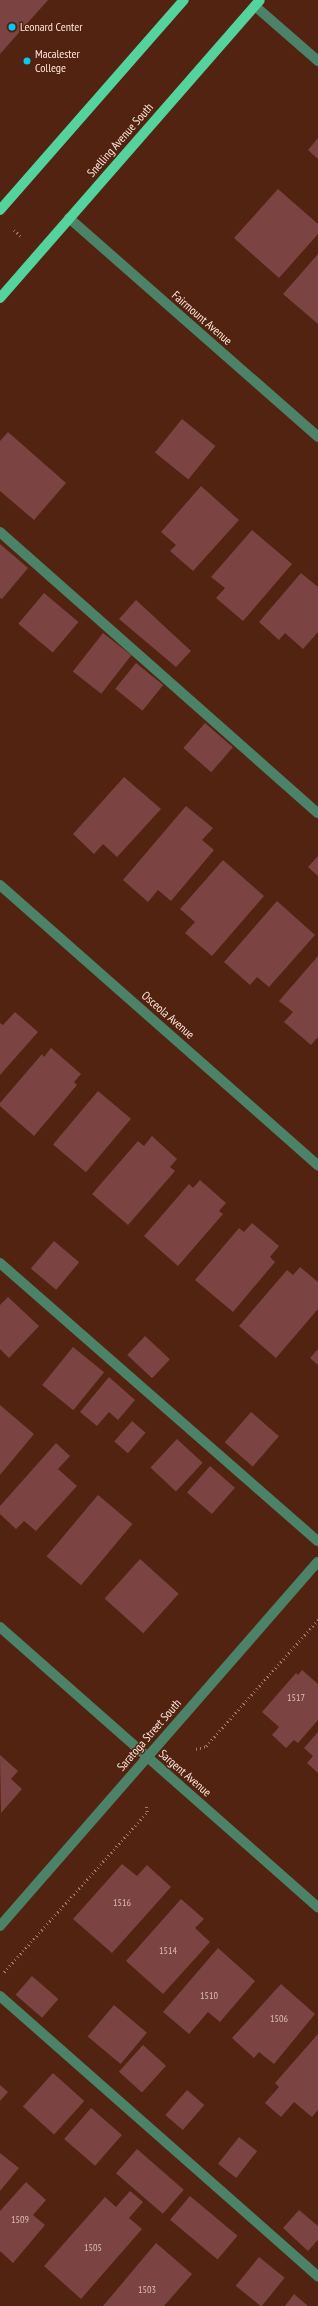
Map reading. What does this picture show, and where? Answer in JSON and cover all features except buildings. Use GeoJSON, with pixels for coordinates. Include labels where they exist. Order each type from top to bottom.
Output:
{"type":"FeatureCollection","features":[{"type":"Feature","properties":{"kind":"main road"},"geometry":{"type":"LineString","coordinates":[[0,210],[184,0]]}},
{"type":"Feature","properties":{"kind":"main road","name":"Snelling Avenue South"},"geometry":{"type":"LineString","coordinates":[[0,298],[258,3]]}},
{"type":"Feature","properties":{"kind":"street"},"geometry":{"type":"LineString","coordinates":[[258,3],[318,61]]}},
{"type":"Feature","properties":{"kind":"street","name":"Fairmount Avenue"},"geometry":{"type":"LineString","coordinates":[[69,218],[318,437]]}},
{"type":"Feature","properties":{"kind":"street"},"geometry":{"type":"LineString","coordinates":[[0,532],[318,813]]}},
{"type":"Feature","properties":{"kind":"street","name":"Osceola Avenue"},"geometry":{"type":"LineString","coordinates":[[0,885],[318,1165]]}},
{"type":"Feature","properties":{"kind":"street"},"geometry":{"type":"LineString","coordinates":[[0,1263],[318,1541]]}},
{"type":"Feature","properties":{"kind":"street","name":"Saratoga Street South"},"geometry":{"type":"LineString","coordinates":[[0,1926],[318,1562]]}},
{"type":"Feature","properties":{"kind":"street","name":"Sargent Avenue"},"geometry":{"type":"LineString","coordinates":[[0,1627],[318,1907]]}},
{"type":"Feature","properties":{"kind":"street"},"geometry":{"type":"LineString","coordinates":[[0,1996],[318,2276]]}},
{"type":"Feature","properties":{"kind":"path"},"geometry":{"type":"LineString","coordinates":[[196,1749],[206,1746],[318,1620]]}},
{"type":"Feature","properties":{"kind":"path"},"geometry":{"type":"LineString","coordinates":[[0,1977],[147,1812],[146,1806]]}},
{"type":"Feature","properties":{"kind":"place","name":"Leonard Center"},"geometry":{"type":"Point","coordinates":[12,27]}},
{"type":"Feature","properties":{"kind":"place","name":"Macalester College"},"geometry":{"type":"Point","coordinates":[27,61]}}]}
